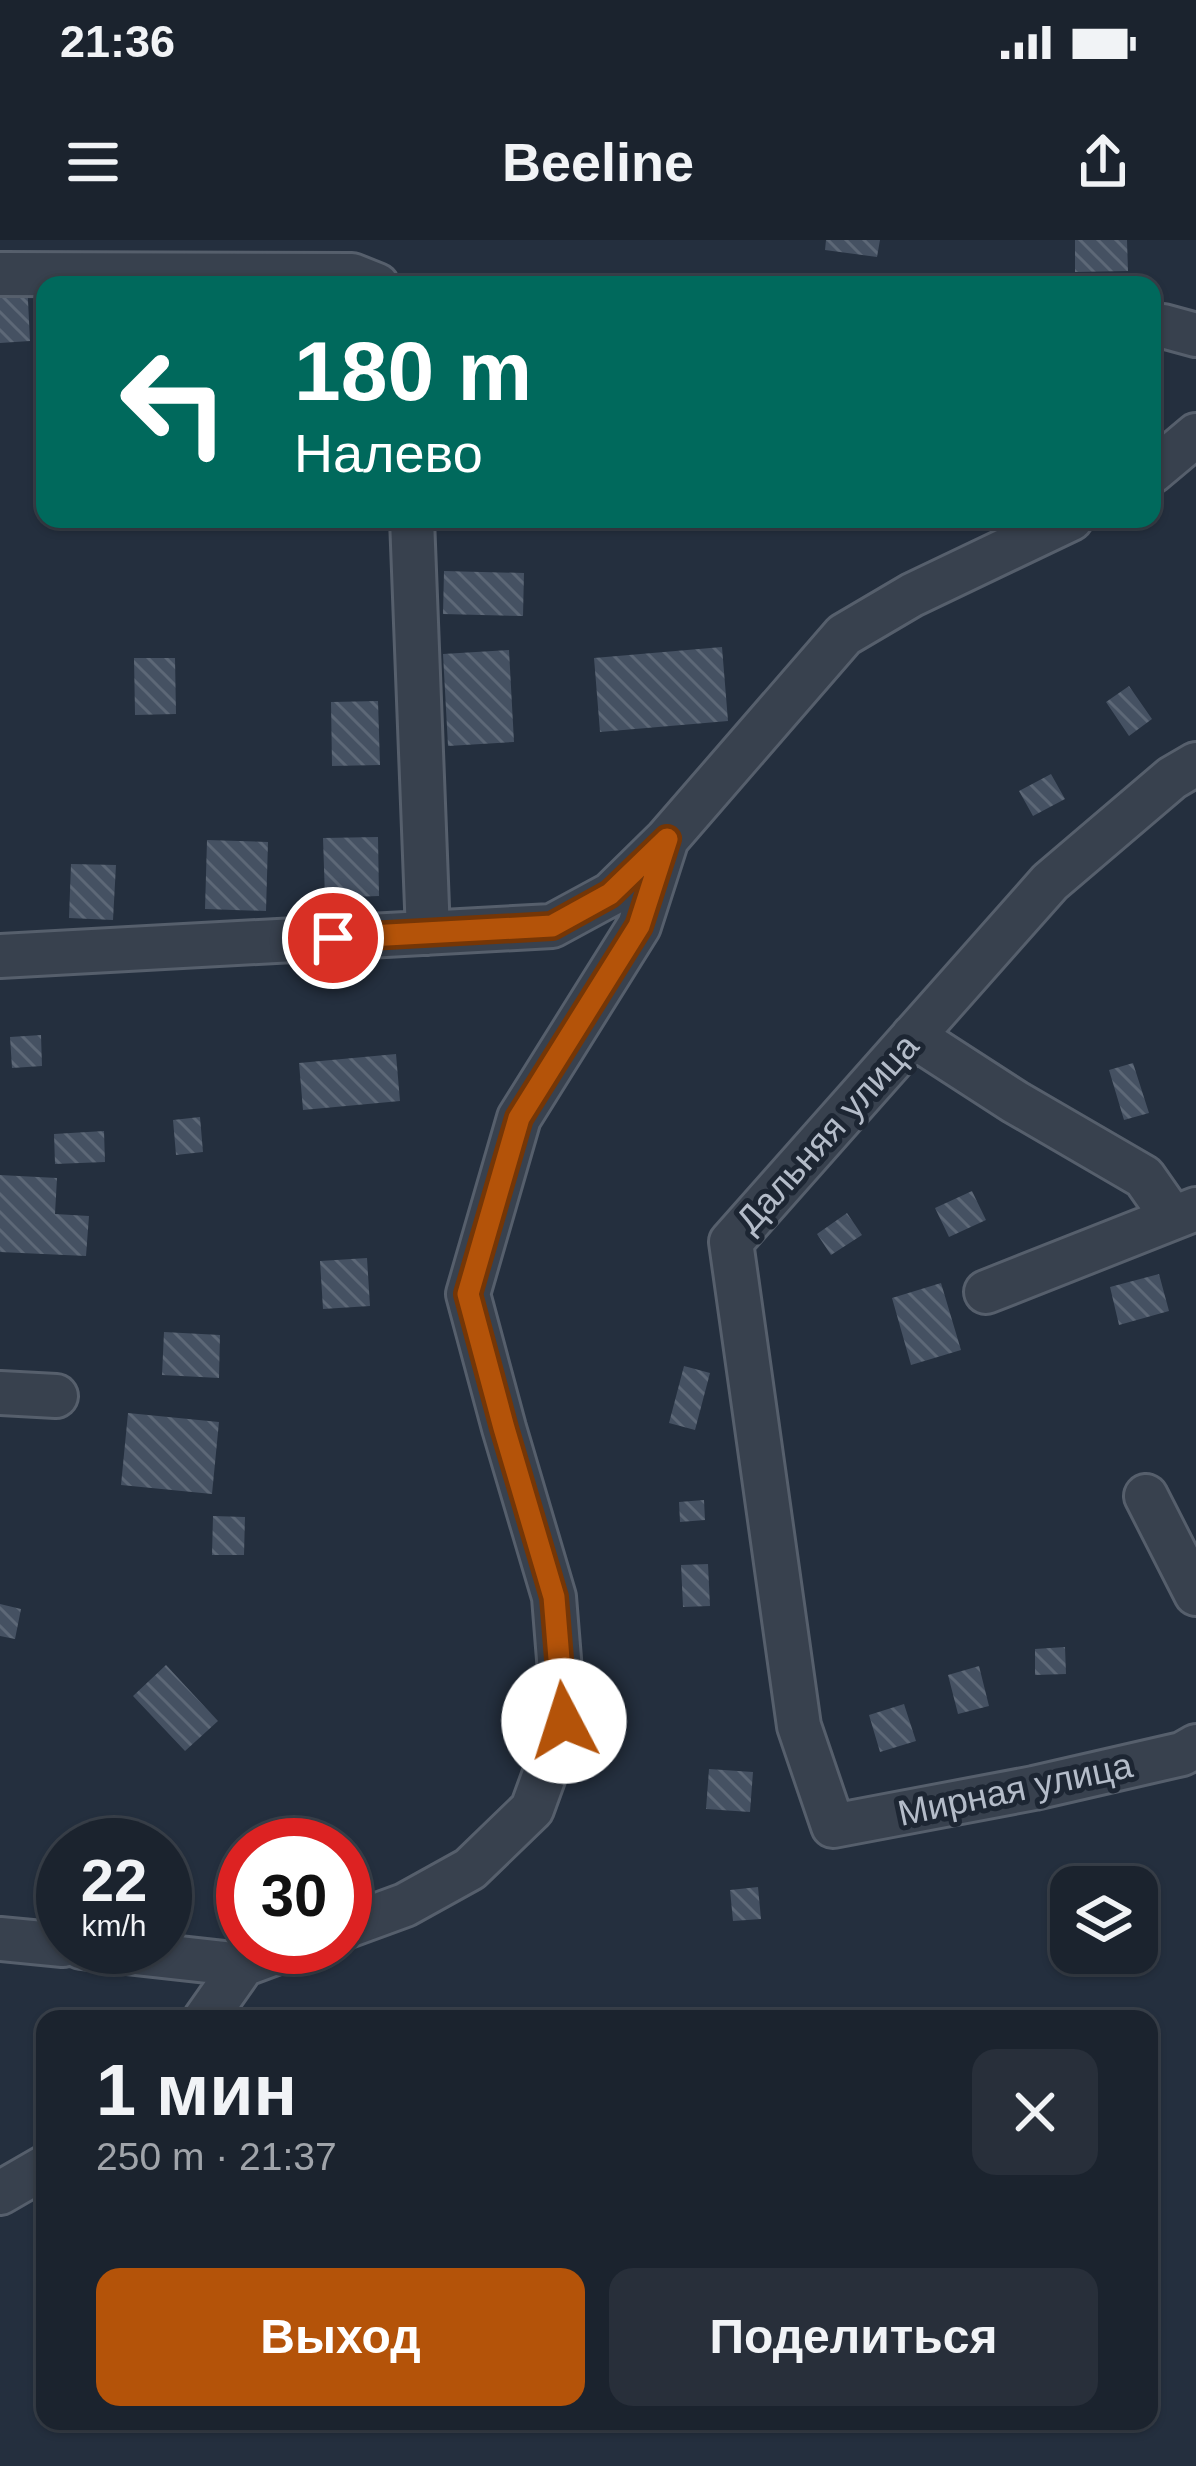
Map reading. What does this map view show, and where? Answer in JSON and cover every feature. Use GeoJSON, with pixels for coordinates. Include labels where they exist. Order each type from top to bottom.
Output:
{"type":"FeatureCollection","features":[{"type":"Feature","properties":{"kind":"street"},"geometry":{"type":"LineString","coordinates":[[0,274],[354,276]]}},
{"type":"Feature","properties":{"kind":"street"},"geometry":{"type":"LineString","coordinates":[[1161,326],[1196,335]]}},
{"type":"Feature","properties":{"kind":"street"},"geometry":{"type":"LineString","coordinates":[[1161,464],[1196,435]]}},
{"type":"Feature","properties":{"kind":"street"},"geometry":{"type":"LineString","coordinates":[[412,528],[428,933]]}},
{"type":"Feature","properties":{"kind":"street"},"geometry":{"type":"LineString","coordinates":[[0,956],[552,926],[610,894],[667,839],[844,635],[912,595],[1052,528]]}},
{"type":"Feature","properties":{"kind":"street","name":"Дальняя улица"},"geometry":{"type":"LineString","coordinates":[[832,1826],[799,1726],[731,1242],[1050,882],[1172,778],[1196,764]]}},
{"type":"Feature","properties":{"kind":"street"},"geometry":{"type":"LineString","coordinates":[[372,1917],[406,1905],[470,1869],[532,1809],[564,1721],[554,1597],[468,1294],[519,1118],[639,926],[667,839]]}},
{"type":"Feature","properties":{"kind":"street"},"geometry":{"type":"LineString","coordinates":[[914,1036],[1144,1177],[1184,1213],[986,1292]]}},
{"type":"Feature","properties":{"kind":"street"},"geometry":{"type":"LineString","coordinates":[[0,1393],[56,1396]]}},
{"type":"Feature","properties":{"kind":"street"},"geometry":{"type":"LineString","coordinates":[[1146,1496],[1196,1594]]}},
{"type":"Feature","properties":{"kind":"street","name":"Мирная улица"},"geometry":{"type":"LineString","coordinates":[[832,1826],[1034,1788],[1182,1754],[1196,1746]]}},
{"type":"Feature","properties":{"kind":"street"},"geometry":{"type":"LineString","coordinates":[[0,1939],[36,1942]]}},
{"type":"Feature","properties":{"kind":"street"},"geometry":{"type":"LineString","coordinates":[[211,2010],[237,1974]]}},
{"type":"Feature","properties":{"kind":"street"},"geometry":{"type":"LineString","coordinates":[[0,2193],[36,2172]]}},
{"type":"Feature","properties":{"kind":"building"},"geometry":{"type":"Polygon","coordinates":[[[826,240],[880,240],[877,257],[825,250],[826,240]]]}},
{"type":"Feature","properties":{"kind":"building"},"geometry":{"type":"Polygon","coordinates":[[[1075,240],[1127,240],[1128,271],[1075,272],[1075,240]]]}},
{"type":"Feature","properties":{"kind":"building"},"geometry":{"type":"Polygon","coordinates":[[[27,280],[30,341],[0,343],[0,282],[27,280]]]}},
{"type":"Feature","properties":{"kind":"building"},"geometry":{"type":"Polygon","coordinates":[[[444,571],[524,573],[523,616],[443,614],[444,571]]]}},
{"type":"Feature","properties":{"kind":"building"},"geometry":{"type":"Polygon","coordinates":[[[722,647],[728,721],[600,732],[594,658],[722,647]]]}},
{"type":"Feature","properties":{"kind":"building"},"geometry":{"type":"Polygon","coordinates":[[[509,650],[514,742],[448,746],[443,654],[509,650]]]}},
{"type":"Feature","properties":{"kind":"building"},"geometry":{"type":"Polygon","coordinates":[[[134,658],[175,658],[176,714],[135,715],[134,658]]]}},
{"type":"Feature","properties":{"kind":"building"},"geometry":{"type":"Polygon","coordinates":[[[1129,686],[1152,719],[1129,736],[1106,702],[1129,686]]]}},
{"type":"Feature","properties":{"kind":"building"},"geometry":{"type":"Polygon","coordinates":[[[378,701],[380,765],[332,766],[331,702],[378,701]]]}},
{"type":"Feature","properties":{"kind":"building"},"geometry":{"type":"Polygon","coordinates":[[[1051,774],[1065,799],[1033,816],[1019,791],[1051,774]]]}},
{"type":"Feature","properties":{"kind":"building"},"geometry":{"type":"Polygon","coordinates":[[[378,837],[379,896],[325,898],[323,838],[378,837]]]}},
{"type":"Feature","properties":{"kind":"building"},"geometry":{"type":"Polygon","coordinates":[[[207,840],[268,842],[266,911],[205,909],[207,840]]]}},
{"type":"Feature","properties":{"kind":"building"},"geometry":{"type":"Polygon","coordinates":[[[71,864],[116,865],[113,920],[69,918],[71,864]]]}},
{"type":"Feature","properties":{"kind":"building"},"geometry":{"type":"Polygon","coordinates":[[[41,1035],[42,1066],[12,1068],[10,1037],[41,1035]]]}},
{"type":"Feature","properties":{"kind":"building"},"geometry":{"type":"Polygon","coordinates":[[[396,1054],[400,1101],[303,1110],[299,1063],[396,1054]]]}},
{"type":"Feature","properties":{"kind":"building"},"geometry":{"type":"Polygon","coordinates":[[[1133,1063],[1149,1113],[1124,1120],[1109,1070],[1133,1063]]]}},
{"type":"Feature","properties":{"kind":"building"},"geometry":{"type":"Polygon","coordinates":[[[200,1117],[203,1152],[176,1155],[173,1120],[200,1117]]]}},
{"type":"Feature","properties":{"kind":"building"},"geometry":{"type":"Polygon","coordinates":[[[104,1131],[105,1162],[55,1164],[54,1134],[104,1131]]]}},
{"type":"Feature","properties":{"kind":"building"},"geometry":{"type":"Polygon","coordinates":[[[0,1175],[57,1178],[55,1214],[89,1216],[86,1256],[0,1252],[0,1175]]]}},
{"type":"Feature","properties":{"kind":"building"},"geometry":{"type":"Polygon","coordinates":[[[972,1191],[986,1220],[949,1237],[935,1208],[972,1191]]]}},
{"type":"Feature","properties":{"kind":"building"},"geometry":{"type":"Polygon","coordinates":[[[847,1213],[862,1235],[831,1255],[817,1234],[847,1213]]]}},
{"type":"Feature","properties":{"kind":"building"},"geometry":{"type":"Polygon","coordinates":[[[367,1258],[370,1306],[323,1309],[320,1261],[367,1258]]]}},
{"type":"Feature","properties":{"kind":"building"},"geometry":{"type":"Polygon","coordinates":[[[1159,1274],[1169,1311],[1119,1325],[1110,1287],[1159,1274]]]}},
{"type":"Feature","properties":{"kind":"building"},"geometry":{"type":"Polygon","coordinates":[[[941,1283],[961,1350],[911,1365],[892,1298],[941,1283]]]}},
{"type":"Feature","properties":{"kind":"building"},"geometry":{"type":"Polygon","coordinates":[[[164,1332],[220,1335],[219,1378],[162,1375],[164,1332]]]}},
{"type":"Feature","properties":{"kind":"building"},"geometry":{"type":"Polygon","coordinates":[[[684,1366],[710,1373],[695,1430],[669,1423],[684,1366]]]}},
{"type":"Feature","properties":{"kind":"building"},"geometry":{"type":"Polygon","coordinates":[[[128,1413],[219,1422],[212,1494],[121,1485],[128,1413]]]}},
{"type":"Feature","properties":{"kind":"building"},"geometry":{"type":"Polygon","coordinates":[[[704,1500],[705,1520],[680,1522],[679,1502],[704,1500]]]}},
{"type":"Feature","properties":{"kind":"building"},"geometry":{"type":"Polygon","coordinates":[[[213,1516],[245,1517],[244,1555],[212,1555],[213,1516]]]}},
{"type":"Feature","properties":{"kind":"building"},"geometry":{"type":"Polygon","coordinates":[[[708,1564],[710,1606],[683,1607],[681,1565],[708,1564]]]}},
{"type":"Feature","properties":{"kind":"building"},"geometry":{"type":"Polygon","coordinates":[[[0,1604],[21,1609],[15,1639],[0,1636],[0,1604]]]}},
{"type":"Feature","properties":{"kind":"building"},"geometry":{"type":"Polygon","coordinates":[[[1065,1647],[1066,1674],[1035,1675],[1035,1649],[1065,1647]]]}},
{"type":"Feature","properties":{"kind":"building"},"geometry":{"type":"Polygon","coordinates":[[[166,1665],[218,1721],[185,1751],[133,1696],[166,1665]]]}},
{"type":"Feature","properties":{"kind":"building"},"geometry":{"type":"Polygon","coordinates":[[[979,1666],[989,1706],[958,1714],[948,1675],[979,1666]]]}},
{"type":"Feature","properties":{"kind":"building"},"geometry":{"type":"Polygon","coordinates":[[[904,1704],[916,1741],[880,1752],[869,1715],[904,1704]]]}},
{"type":"Feature","properties":{"kind":"building"},"geometry":{"type":"Polygon","coordinates":[[[709,1769],[753,1772],[750,1812],[706,1809],[709,1769]]]}},
{"type":"Feature","properties":{"kind":"building"},"geometry":{"type":"Polygon","coordinates":[[[758,1887],[761,1919],[733,1921],[730,1890],[758,1887]]]}},
{"type":"Feature","properties":{"kind":"route"},"geometry":{"type":"LineString","coordinates":[[333,938],[552,926],[610,894],[667,839],[639,926],[519,1118],[468,1294],[554,1597],[564,1721]]}}]}
